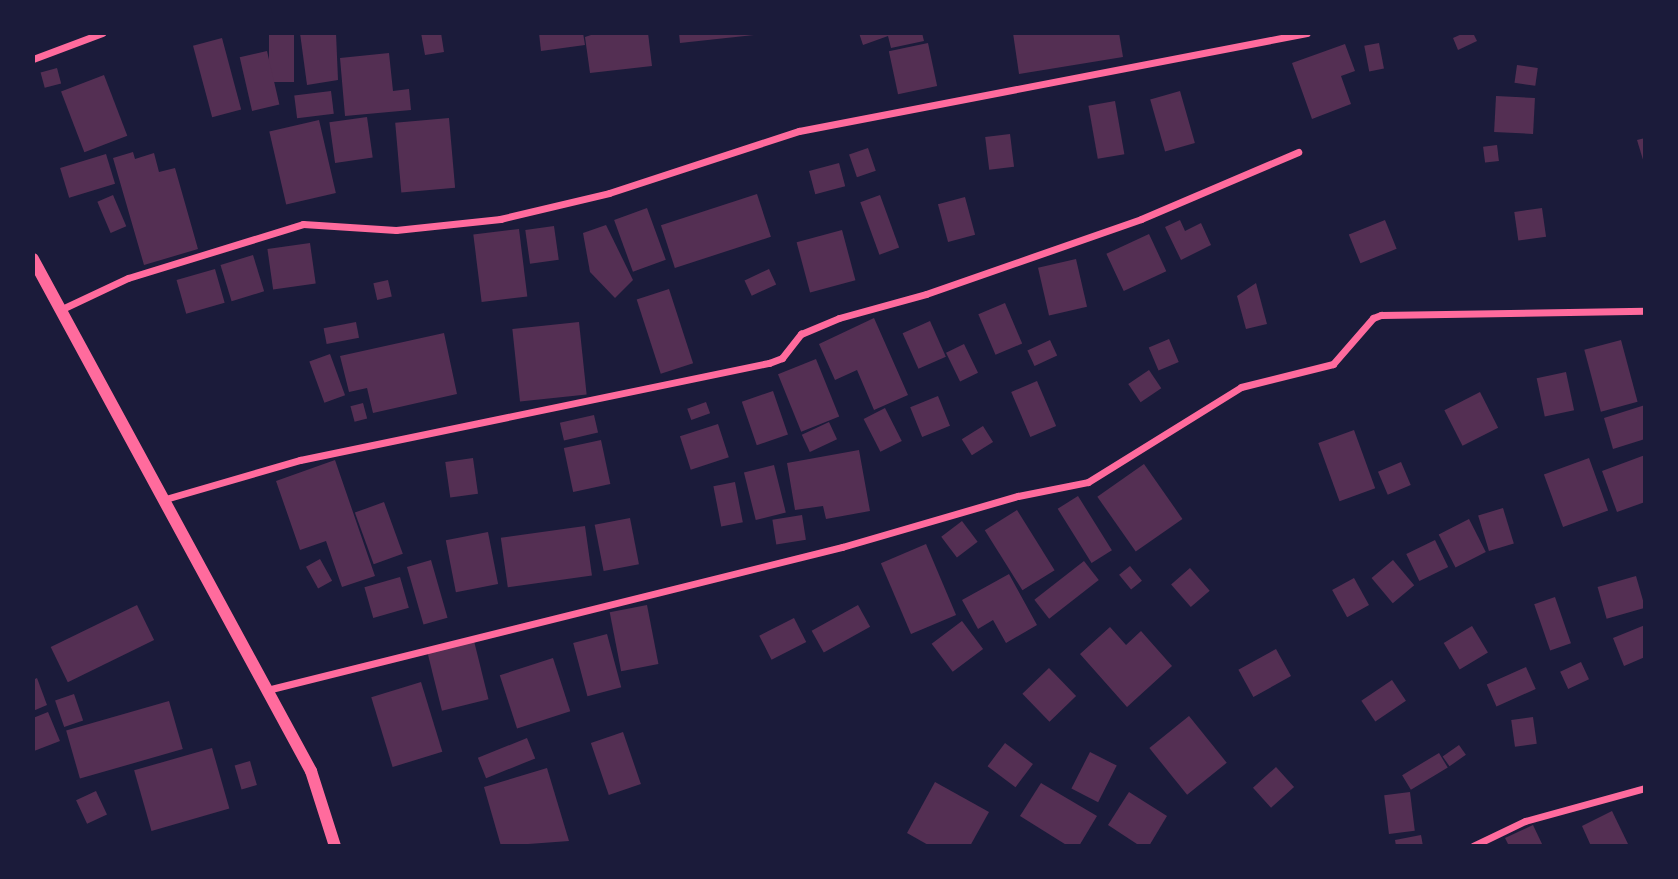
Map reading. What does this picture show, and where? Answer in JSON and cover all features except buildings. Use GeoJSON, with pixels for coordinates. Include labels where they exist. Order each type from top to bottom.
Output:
{"type":"FeatureCollection","features":[{"type":"Feature","properties":{"kind":"street"},"geometry":{"type":"LineString","coordinates":[[33,59],[102,33]]}},
{"type":"Feature","properties":{"kind":"street"},"geometry":{"type":"LineString","coordinates":[[62,309],[128,278],[303,224],[396,230],[500,219],[609,193],[799,131],[1307,33]]}},
{"type":"Feature","properties":{"kind":"street"},"geometry":{"type":"LineString","coordinates":[[161,500],[300,460],[769,363],[782,358],[802,334],[839,317],[926,294],[1141,219],[1298,152]]}},
{"type":"Feature","properties":{"kind":"street"},"geometry":{"type":"LineString","coordinates":[[33,259],[62,309],[161,500],[311,771],[335,846]]}},
{"type":"Feature","properties":{"kind":"street"},"geometry":{"type":"LineString","coordinates":[[267,690],[842,547],[1018,496],[1088,482],[1241,387],[1334,364],[1373,318],[1381,315],[1534,311],[1645,312]]}},
{"type":"Feature","properties":{"kind":"street"},"geometry":{"type":"LineString","coordinates":[[1473,846],[1525,821],[1645,788]]}}]}
